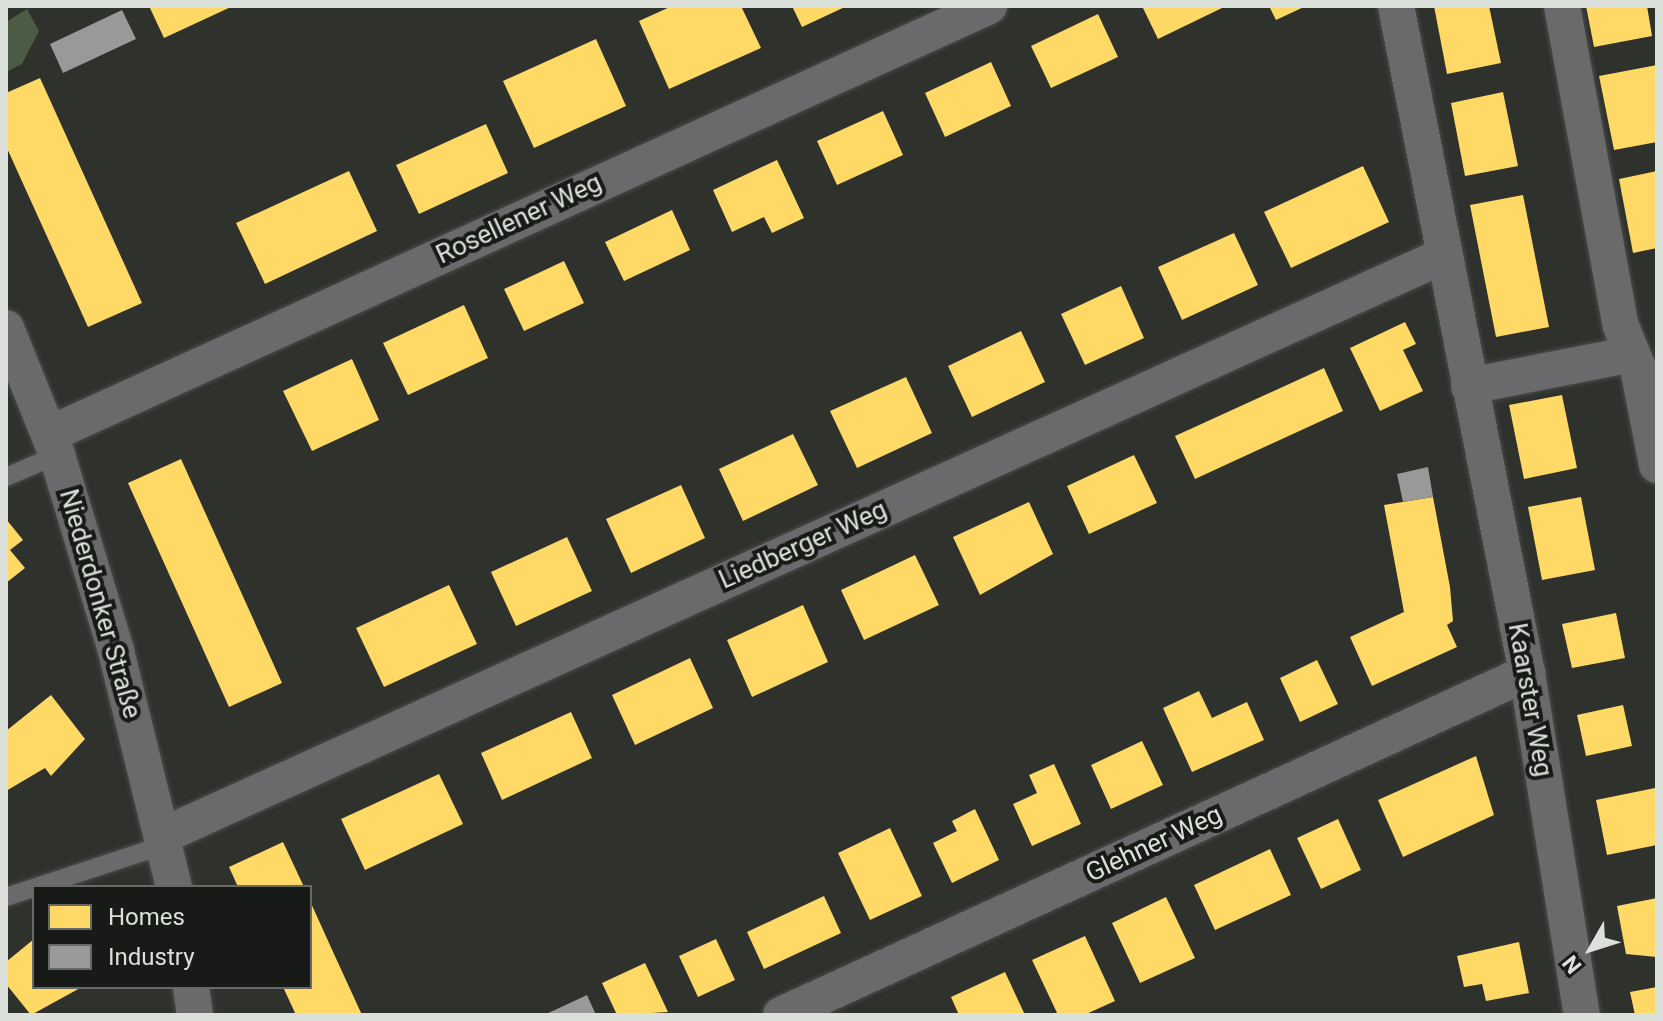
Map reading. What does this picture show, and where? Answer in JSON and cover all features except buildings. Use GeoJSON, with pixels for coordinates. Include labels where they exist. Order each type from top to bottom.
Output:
{"type":"FeatureCollection","features":[{"type":"Feature","properties":{"kind":"street","name":"Rosellener Weg"},"geometry":{"type":"LineString","coordinates":[[53,444],[989,6]]}},
{"type":"Feature","properties":{"kind":"street","name":"Kaarster Weg"},"geometry":{"type":"LineString","coordinates":[[1396,6],[1527,673],[1582,1015]]}},
{"type":"Feature","properties":{"kind":"street"},"geometry":{"type":"LineString","coordinates":[[1562,6],[1657,465]]}},
{"type":"Feature","properties":{"kind":"street","name":"Liedberger Weg"},"geometry":{"type":"LineString","coordinates":[[165,839],[1443,256]]}},
{"type":"Feature","properties":{"kind":"street","name":"Niederdonker Straße"},"geometry":{"type":"LineString","coordinates":[[6,328],[53,444],[165,839],[174,885]]}},
{"type":"Feature","properties":{"kind":"street"},"geometry":{"type":"LineString","coordinates":[[1469,386],[1632,354]]}},
{"type":"Feature","properties":{"kind":"street","name":"Glehner Weg"},"geometry":{"type":"LineString","coordinates":[[781,1015],[1527,673]]}},
{"type":"Feature","properties":{"kind":"street"},"geometry":{"type":"LineString","coordinates":[[191,989],[195,1015]]}},
{"type":"Feature","properties":{"kind":"lane"},"geometry":{"type":"LineString","coordinates":[[6,477],[53,444]]}},
{"type":"Feature","properties":{"kind":"lane"},"geometry":{"type":"LineString","coordinates":[[39,885],[165,839]]}},
{"type":"Feature","properties":{"kind":"lane"},"geometry":{"type":"LineString","coordinates":[[6,897],[32,888]]}},
{"type":"Feature","properties":{"kind":"green space"},"geometry":{"type":"Polygon","coordinates":[[[27,9],[39,31],[22,64],[6,72],[6,22],[27,9]]]}}]}
